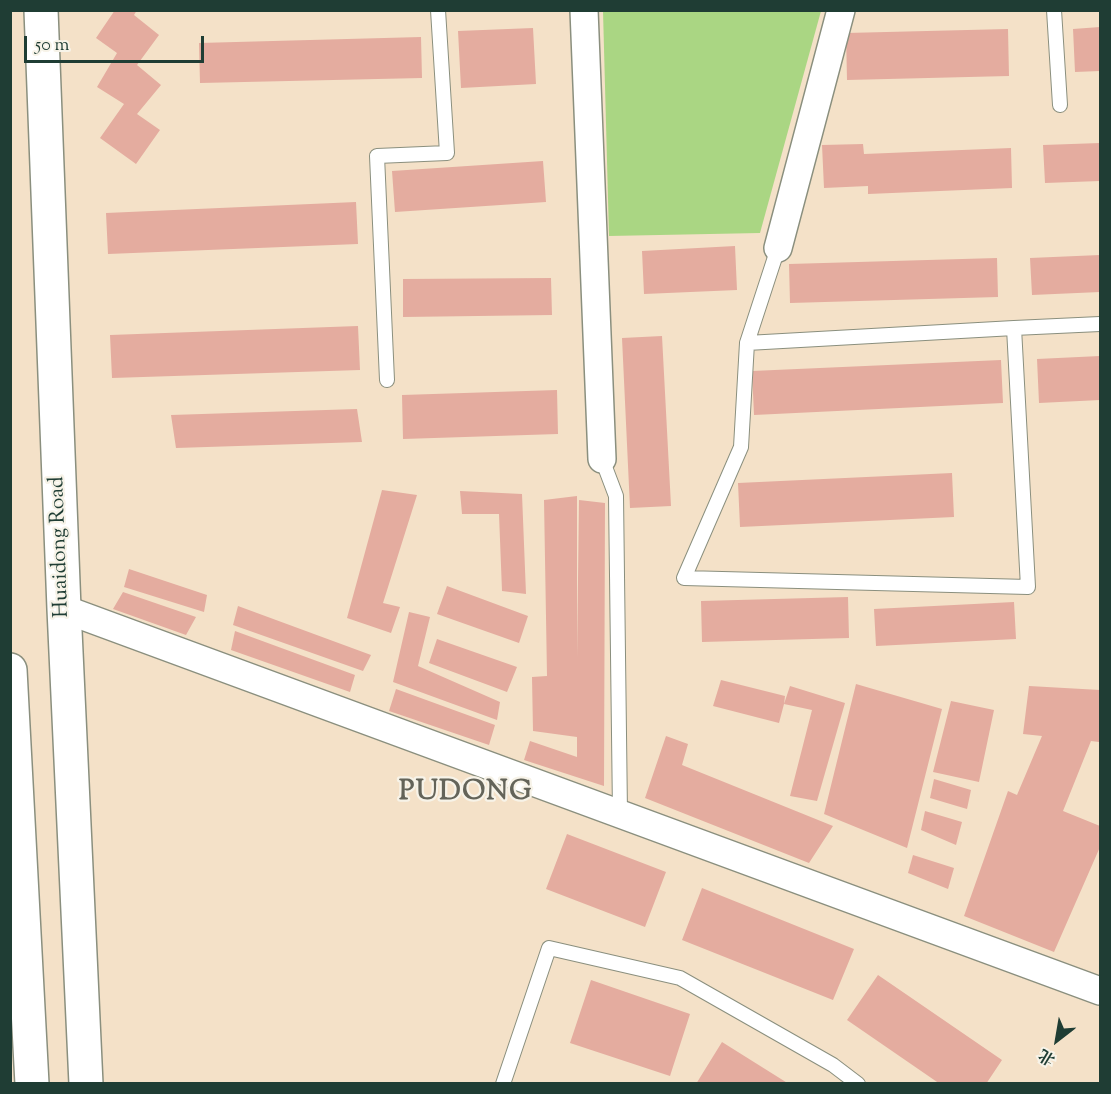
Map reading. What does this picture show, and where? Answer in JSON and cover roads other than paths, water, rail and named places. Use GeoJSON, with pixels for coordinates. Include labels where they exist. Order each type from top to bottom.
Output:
{"type":"FeatureCollection","features":[{"type":"Feature","properties":{"kind":"main road","name":"Huaidong Road"},"geometry":{"type":"LineString","coordinates":[[40,10],[86,1083]]}},
{"type":"Feature","properties":{"kind":"main road"},"geometry":{"type":"LineString","coordinates":[[10,670],[32,1083]]}},
{"type":"Feature","properties":{"kind":"street"},"geometry":{"type":"LineString","coordinates":[[584,10],[602,459]]}},
{"type":"Feature","properties":{"kind":"street"},"geometry":{"type":"LineString","coordinates":[[778,248],[841,10]]}},
{"type":"Feature","properties":{"kind":"street"},"geometry":{"type":"LineString","coordinates":[[64,609],[1101,991]]}},
{"type":"Feature","properties":{"kind":"lane"},"geometry":{"type":"LineString","coordinates":[[387,380],[377,156],[447,153],[438,10]]}},
{"type":"Feature","properties":{"kind":"lane"},"geometry":{"type":"LineString","coordinates":[[1054,10],[1060,105]]}},
{"type":"Feature","properties":{"kind":"lane"},"geometry":{"type":"LineString","coordinates":[[778,248],[747,343],[741,447],[684,578],[1028,587],[1014,328]]}},
{"type":"Feature","properties":{"kind":"lane"},"geometry":{"type":"LineString","coordinates":[[747,343],[1101,324]]}},
{"type":"Feature","properties":{"kind":"lane"},"geometry":{"type":"LineString","coordinates":[[602,459],[616,496],[620,813]]}},
{"type":"Feature","properties":{"kind":"lane"},"geometry":{"type":"LineString","coordinates":[[503,1083],[549,948],[680,978],[833,1065],[858,1083]]}},
{"type":"Feature","properties":{"kind":"district","name":"PUDONG"},"geometry":{"type":"Point","coordinates":[466,794]}}]}
